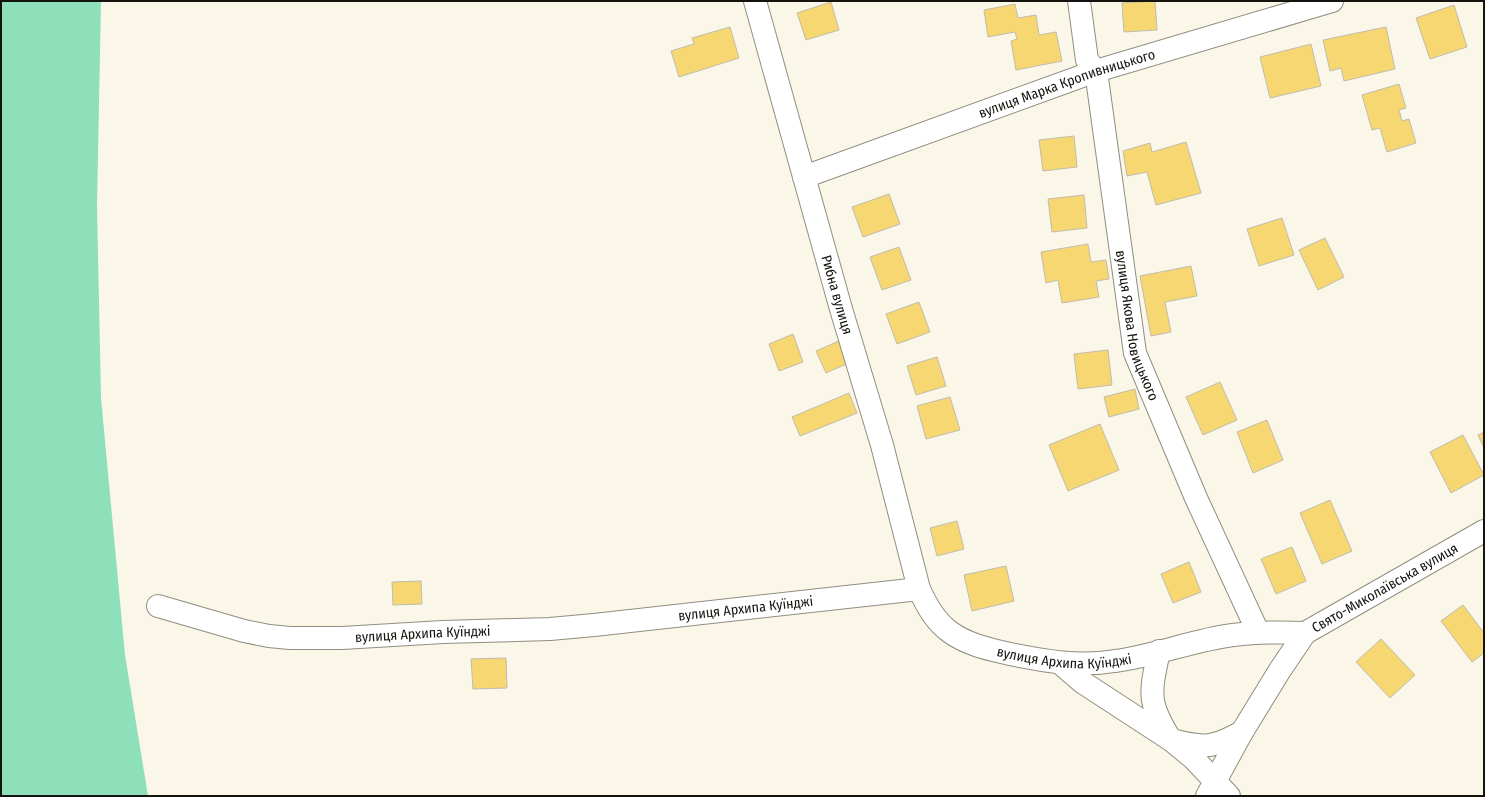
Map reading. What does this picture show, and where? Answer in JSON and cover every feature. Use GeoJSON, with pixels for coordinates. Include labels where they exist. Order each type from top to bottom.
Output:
{"type":"FeatureCollection","features":[{"type":"Feature","properties":{"kind":"street","name":"Рибна вулиця"},"geometry":{"type":"LineString","coordinates":[[755,1],[841,309],[882,445],[919,589]]}},
{"type":"Feature","properties":{"kind":"street","name":"вулиця Якова Новицького"},"geometry":{"type":"LineString","coordinates":[[1079,1],[1087,60],[1096,70],[1136,352],[1196,498],[1258,632]]}},
{"type":"Feature","properties":{"kind":"street","name":"вулиця Марка Кропивницького"},"geometry":{"type":"LineString","coordinates":[[804,177],[1096,70],[1332,1]]}},
{"type":"Feature","properties":{"kind":"street","name":"Свято-Миколаївська вулиця"},"geometry":{"type":"LineString","coordinates":[[1217,791],[1242,732],[1280,670],[1305,633],[1484,531]]}},
{"type":"Feature","properties":{"kind":"street","name":"вулиця Архипа Куїнджі"},"geometry":{"type":"LineString","coordinates":[[158,606],[244,631],[269,636],[342,638],[594,625],[919,589],[927,607],[934,617],[950,632],[963,640],[990,649],[1039,660],[1076,664],[1116,661],[1211,638],[1258,632],[1305,633]]}},
{"type":"Feature","properties":{"kind":"street"},"geometry":{"type":"LineString","coordinates":[[1159,651],[1152,684],[1153,707],[1170,740],[1198,746],[1206,746],[1221,744],[1242,732]]}},
{"type":"Feature","properties":{"kind":"street"},"geometry":{"type":"LineString","coordinates":[[1060,663],[1088,686],[1170,740],[1192,758],[1217,791]]}},
{"type":"Feature","properties":{"kind":"green space"},"geometry":{"type":"Polygon","coordinates":[[[1,1],[101,1],[97,206],[101,398],[125,655],[148,796],[1,796],[1,1]]]}},
{"type":"Feature","properties":{"kind":"building"},"geometry":{"type":"Polygon","coordinates":[[[1155,1],[1157,30],[1124,32],[1122,3],[1155,1]]]}},
{"type":"Feature","properties":{"kind":"building"},"geometry":{"type":"Polygon","coordinates":[[[831,2],[839,30],[806,40],[797,13],[831,2]]]}},
{"type":"Feature","properties":{"kind":"building"},"geometry":{"type":"Polygon","coordinates":[[[1015,4],[1018,18],[1036,15],[1039,35],[1056,32],[1062,61],[1016,70],[1011,41],[1017,39],[1015,32],[988,37],[984,10],[1015,4]]]}},
{"type":"Feature","properties":{"kind":"building"},"geometry":{"type":"Polygon","coordinates":[[[1454,5],[1467,47],[1430,59],[1416,18],[1454,5]]]}},
{"type":"Feature","properties":{"kind":"building"},"geometry":{"type":"Polygon","coordinates":[[[730,27],[739,58],[679,77],[671,51],[694,44],[692,38],[730,27]]]}},
{"type":"Feature","properties":{"kind":"building"},"geometry":{"type":"Polygon","coordinates":[[[1386,27],[1395,69],[1344,81],[1341,68],[1330,71],[1323,40],[1386,27]]]}},
{"type":"Feature","properties":{"kind":"building"},"geometry":{"type":"Polygon","coordinates":[[[1311,44],[1321,86],[1270,98],[1260,57],[1311,44]]]}},
{"type":"Feature","properties":{"kind":"building"},"geometry":{"type":"Polygon","coordinates":[[[1399,84],[1406,108],[1399,110],[1402,121],[1409,119],[1416,143],[1387,152],[1380,128],[1372,130],[1362,95],[1399,84]]]}},
{"type":"Feature","properties":{"kind":"building"},"geometry":{"type":"Polygon","coordinates":[[[1074,136],[1077,167],[1043,171],[1039,140],[1074,136]]]}},
{"type":"Feature","properties":{"kind":"building"},"geometry":{"type":"Polygon","coordinates":[[[1186,142],[1201,193],[1156,205],[1147,172],[1127,176],[1123,151],[1150,143],[1152,152],[1186,142]]]}},
{"type":"Feature","properties":{"kind":"building"},"geometry":{"type":"Polygon","coordinates":[[[889,194],[900,224],[863,237],[852,207],[889,194]]]}},
{"type":"Feature","properties":{"kind":"building"},"geometry":{"type":"Polygon","coordinates":[[[1084,195],[1087,228],[1052,232],[1048,199],[1084,195]]]}},
{"type":"Feature","properties":{"kind":"building"},"geometry":{"type":"Polygon","coordinates":[[[1282,218],[1294,255],[1259,266],[1247,229],[1282,218]]]}},
{"type":"Feature","properties":{"kind":"building"},"geometry":{"type":"Polygon","coordinates":[[[1325,238],[1344,277],[1318,290],[1299,250],[1325,238]]]}},
{"type":"Feature","properties":{"kind":"building"},"geometry":{"type":"Polygon","coordinates":[[[1088,244],[1091,262],[1106,260],[1109,279],[1096,281],[1099,297],[1062,303],[1058,280],[1046,283],[1041,252],[1088,244]]]}},
{"type":"Feature","properties":{"kind":"building"},"geometry":{"type":"Polygon","coordinates":[[[899,247],[911,280],[882,290],[870,257],[899,247]]]}},
{"type":"Feature","properties":{"kind":"building"},"geometry":{"type":"Polygon","coordinates":[[[1191,266],[1197,296],[1165,302],[1171,332],[1151,336],[1140,276],[1191,266]]]}},
{"type":"Feature","properties":{"kind":"building"},"geometry":{"type":"Polygon","coordinates":[[[919,302],[930,332],[897,344],[886,314],[919,302]]]}},
{"type":"Feature","properties":{"kind":"building"},"geometry":{"type":"Polygon","coordinates":[[[793,334],[803,362],[779,371],[769,344],[793,334]]]}},
{"type":"Feature","properties":{"kind":"building"},"geometry":{"type":"Polygon","coordinates":[[[841,340],[851,362],[826,373],[816,351],[841,340]]]}},
{"type":"Feature","properties":{"kind":"building"},"geometry":{"type":"Polygon","coordinates":[[[1108,350],[1112,385],[1078,389],[1074,354],[1108,350]]]}},
{"type":"Feature","properties":{"kind":"building"},"geometry":{"type":"Polygon","coordinates":[[[937,357],[946,386],[916,395],[907,366],[937,357]]]}},
{"type":"Feature","properties":{"kind":"building"},"geometry":{"type":"Polygon","coordinates":[[[1220,382],[1237,420],[1203,435],[1186,397],[1220,382]]]}},
{"type":"Feature","properties":{"kind":"building"},"geometry":{"type":"Polygon","coordinates":[[[1135,389],[1139,409],[1109,417],[1104,397],[1135,389]]]}},
{"type":"Feature","properties":{"kind":"building"},"geometry":{"type":"Polygon","coordinates":[[[849,393],[857,413],[800,436],[792,417],[849,393]]]}},
{"type":"Feature","properties":{"kind":"building"},"geometry":{"type":"Polygon","coordinates":[[[950,397],[960,430],[926,439],[917,406],[950,397]]]}},
{"type":"Feature","properties":{"kind":"building"},"geometry":{"type":"Polygon","coordinates":[[[1267,420],[1283,460],[1253,473],[1237,432],[1267,420]]]}},
{"type":"Feature","properties":{"kind":"building"},"geometry":{"type":"Polygon","coordinates":[[[1100,424],[1119,470],[1068,491],[1049,445],[1100,424]]]}},
{"type":"Feature","properties":{"kind":"building"},"geometry":{"type":"Polygon","coordinates":[[[1484,432],[1484,448],[1478,435],[1484,432]]]}},
{"type":"Feature","properties":{"kind":"building"},"geometry":{"type":"Polygon","coordinates":[[[1463,435],[1484,475],[1451,493],[1430,452],[1463,435]]]}},
{"type":"Feature","properties":{"kind":"building"},"geometry":{"type":"Polygon","coordinates":[[[1330,500],[1352,551],[1322,564],[1300,513],[1330,500]]]}},
{"type":"Feature","properties":{"kind":"building"},"geometry":{"type":"Polygon","coordinates":[[[957,521],[964,549],[937,556],[930,528],[957,521]]]}},
{"type":"Feature","properties":{"kind":"building"},"geometry":{"type":"Polygon","coordinates":[[[1292,547],[1306,581],[1276,594],[1261,559],[1292,547]]]}},
{"type":"Feature","properties":{"kind":"building"},"geometry":{"type":"Polygon","coordinates":[[[1189,562],[1201,592],[1173,603],[1161,574],[1189,562]]]}},
{"type":"Feature","properties":{"kind":"building"},"geometry":{"type":"Polygon","coordinates":[[[1006,566],[1014,601],[972,611],[964,575],[1006,566]]]}},
{"type":"Feature","properties":{"kind":"building"},"geometry":{"type":"Polygon","coordinates":[[[421,581],[422,604],[393,605],[392,582],[421,581]]]}},
{"type":"Feature","properties":{"kind":"building"},"geometry":{"type":"Polygon","coordinates":[[[1463,605],[1484,633],[1484,653],[1472,662],[1441,621],[1463,605]]]}},
{"type":"Feature","properties":{"kind":"building"},"geometry":{"type":"Polygon","coordinates":[[[1381,639],[1415,675],[1390,698],[1356,662],[1381,639]]]}},
{"type":"Feature","properties":{"kind":"building"},"geometry":{"type":"Polygon","coordinates":[[[506,658],[507,688],[473,689],[471,659],[506,658]]]}}]}
